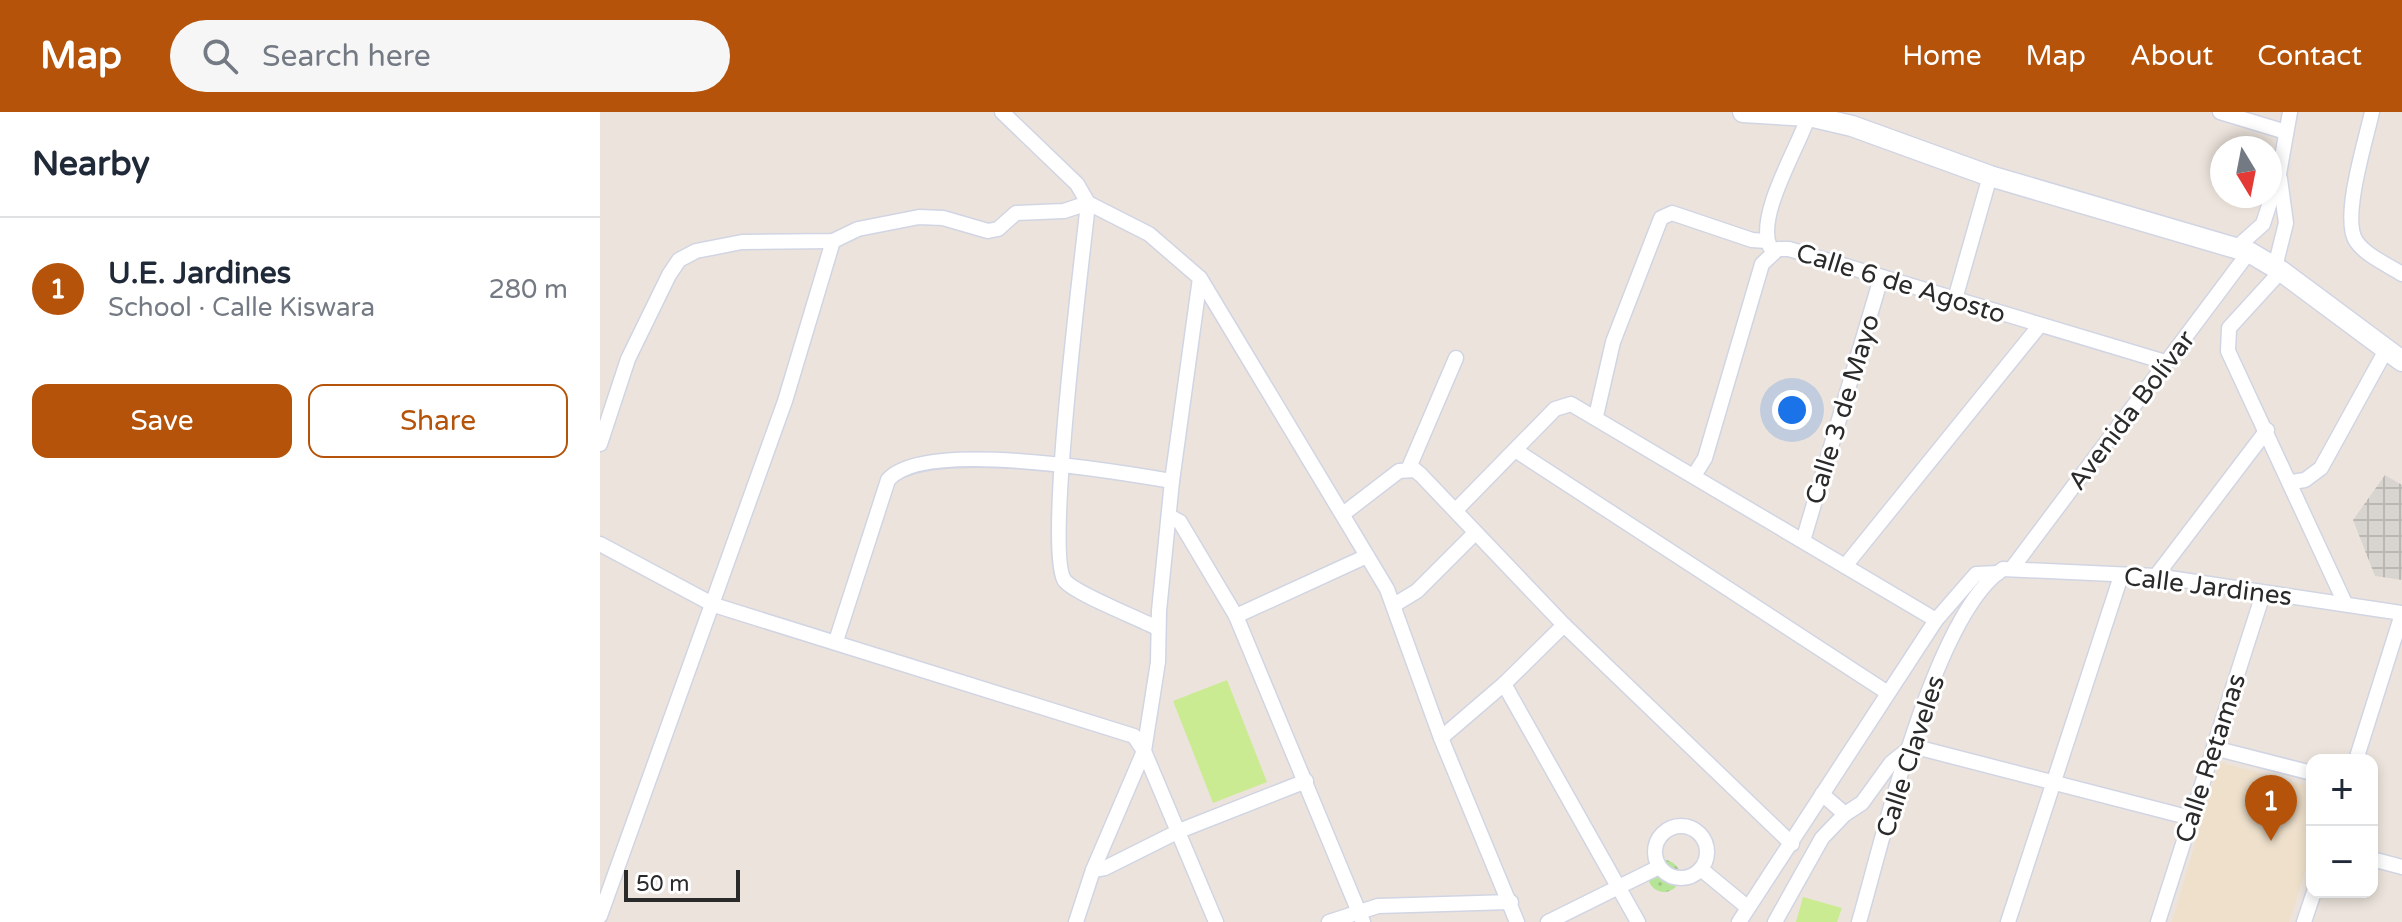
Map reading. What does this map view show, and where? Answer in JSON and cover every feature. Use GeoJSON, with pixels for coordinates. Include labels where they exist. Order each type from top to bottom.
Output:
{"type":"FeatureCollection","features":[{"type":"Feature","properties":{"kind":"street"},"geometry":{"type":"LineString","coordinates":[[1002,112],[1077,184],[1088,203],[1149,234],[1200,278],[1343,514],[1394,605],[1441,738],[1517,922]]}},
{"type":"Feature","properties":{"kind":"street"},"geometry":{"type":"LineString","coordinates":[[1743,112],[1810,114],[1852,126],[1990,176],[2242,250],[2278,269],[2394,356],[2321,468],[2305,480],[2292,482]]}},
{"type":"Feature","properties":{"kind":"street"},"geometry":{"type":"LineString","coordinates":[[2220,112],[2286,132]]}},
{"type":"Feature","properties":{"kind":"street"},"geometry":{"type":"LineString","coordinates":[[2282,156],[2290,112]]}},
{"type":"Feature","properties":{"kind":"street"},"geometry":{"type":"LineString","coordinates":[[2372,112],[2356,188],[2353,233],[2363,249],[2402,274]]}},
{"type":"Feature","properties":{"kind":"street"},"geometry":{"type":"LineString","coordinates":[[1596,416],[1613,342],[1661,218],[1672,213],[1770,246],[1782,172],[1810,114]]}},
{"type":"Feature","properties":{"kind":"street"},"geometry":{"type":"LineString","coordinates":[[1955,299],[1990,176]]}},
{"type":"Feature","properties":{"kind":"street"},"geometry":{"type":"LineString","coordinates":[[2282,195],[2286,223],[2278,269],[2229,328],[2226,338],[2228,351],[2292,482],[2344,601]]}},
{"type":"Feature","properties":{"kind":"street"},"geometry":{"type":"LineString","coordinates":[[600,444],[628,359],[679,260],[696,251],[742,242],[833,241],[858,229],[919,217],[943,218],[988,231],[998,229],[1016,213],[1064,211],[1088,203]]}},
{"type":"Feature","properties":{"kind":"street"},"geometry":{"type":"LineString","coordinates":[[1088,203],[1063,463],[1059,550],[1064,579],[1073,588],[1157,628]]}},
{"type":"Feature","properties":{"kind":"street","name":"Avenida Bolívar"},"geometry":{"type":"LineString","coordinates":[[2013,567],[2165,362],[2263,224],[2268,208]]}},
{"type":"Feature","properties":{"kind":"street"},"geometry":{"type":"LineString","coordinates":[[600,916],[785,401],[833,241]]}},
{"type":"Feature","properties":{"kind":"street","name":"Calle 6 de Agosto"},"geometry":{"type":"LineString","coordinates":[[1695,474],[1705,458],[1770,246],[1789,249],[2165,362]]}},
{"type":"Feature","properties":{"kind":"street"},"geometry":{"type":"LineString","coordinates":[[1076,922],[1093,870],[1144,751],[1158,662],[1157,628],[1172,481],[1200,278]]}},
{"type":"Feature","properties":{"kind":"street","name":"Calle 3 de Mayo"},"geometry":{"type":"LineString","coordinates":[[1803,541],[1881,278]]}},
{"type":"Feature","properties":{"kind":"street"},"geometry":{"type":"LineString","coordinates":[[1845,566],[2040,325]]}},
{"type":"Feature","properties":{"kind":"street"},"geometry":{"type":"LineString","coordinates":[[1408,470],[1456,358]]}},
{"type":"Feature","properties":{"kind":"street"},"geometry":{"type":"LineString","coordinates":[[1457,509],[1560,405],[1571,404],[1695,474],[1936,620]]}},
{"type":"Feature","properties":{"kind":"street"},"geometry":{"type":"LineString","coordinates":[[2156,576],[2267,430]]}},
{"type":"Feature","properties":{"kind":"street"},"geometry":{"type":"LineString","coordinates":[[1515,450],[1888,693]]}},
{"type":"Feature","properties":{"kind":"street"},"geometry":{"type":"LineString","coordinates":[[836,641],[888,480],[894,473],[922,465],[984,459],[1063,463],[1172,481]]}},
{"type":"Feature","properties":{"kind":"street"},"geometry":{"type":"LineString","coordinates":[[1343,514],[1399,471],[1408,470],[1421,475],[1457,509],[1475,533],[1564,625],[1792,844]]}},
{"type":"Feature","properties":{"kind":"street"},"geometry":{"type":"LineString","coordinates":[[1169,516],[1180,522],[1236,616],[1360,916]]}},
{"type":"Feature","properties":{"kind":"street"},"geometry":{"type":"LineString","coordinates":[[1394,605],[1417,591],[1475,533]]}},
{"type":"Feature","properties":{"kind":"street"},"geometry":{"type":"LineString","coordinates":[[600,544],[714,605],[1111,726],[1134,736],[1144,751],[1216,922]]}},
{"type":"Feature","properties":{"kind":"street"},"geometry":{"type":"LineString","coordinates":[[1236,616],[1367,556]]}},
{"type":"Feature","properties":{"kind":"street","name":"Calle Claveles"},"geometry":{"type":"LineString","coordinates":[[1859,922],[1912,746],[1916,722],[1945,650],[1980,591],[1998,573],[2013,567]]}},
{"type":"Feature","properties":{"kind":"street","name":"Calle Jardines"},"geometry":{"type":"LineString","coordinates":[[2013,567],[2156,576],[2263,594],[2344,601],[2402,613]]}},
{"type":"Feature","properties":{"kind":"street"},"geometry":{"type":"LineString","coordinates":[[1739,922],[1936,620],[1976,574],[1998,573]]}},
{"type":"Feature","properties":{"kind":"street"},"geometry":{"type":"LineString","coordinates":[[2008,922],[2121,576]]}},
{"type":"Feature","properties":{"kind":"street","name":"Calle Retamas"},"geometry":{"type":"LineString","coordinates":[[2158,922],[2263,594]]}},
{"type":"Feature","properties":{"kind":"street"},"geometry":{"type":"LineString","coordinates":[[2358,754],[2402,613]]}},
{"type":"Feature","properties":{"kind":"street"},"geometry":{"type":"LineString","coordinates":[[1441,738],[1504,684],[1564,625]]}},
{"type":"Feature","properties":{"kind":"street"},"geometry":{"type":"LineString","coordinates":[[1504,684],[1638,922]]}},
{"type":"Feature","properties":{"kind":"street"},"geometry":{"type":"LineString","coordinates":[[1775,922],[1822,838],[1845,814],[1862,803],[1891,763],[1912,746],[2191,818]]}},
{"type":"Feature","properties":{"kind":"street"},"geometry":{"type":"LineString","coordinates":[[2214,748],[2306,771]]}},
{"type":"Feature","properties":{"kind":"street"},"geometry":{"type":"LineString","coordinates":[[1093,870],[1105,868],[1179,831],[1306,781]]}},
{"type":"Feature","properties":{"kind":"street"},"geometry":{"type":"LineString","coordinates":[[1822,794],[1845,814]]}},
{"type":"Feature","properties":{"kind":"street"},"geometry":{"type":"LineString","coordinates":[[1677,826],[1695,830],[1706,844],[1707,853],[1701,869],[1679,879],[1659,867],[1654,851],[1661,835],[1677,826]]}},
{"type":"Feature","properties":{"kind":"street"},"geometry":{"type":"LineString","coordinates":[[2378,861],[2402,867]]}},
{"type":"Feature","properties":{"kind":"street"},"geometry":{"type":"LineString","coordinates":[[1548,922],[1659,867]]}},
{"type":"Feature","properties":{"kind":"street"},"geometry":{"type":"LineString","coordinates":[[1701,869],[1747,907]]}},
{"type":"Feature","properties":{"kind":"street"},"geometry":{"type":"LineString","coordinates":[[2304,922],[2312,898]]}},
{"type":"Feature","properties":{"kind":"street"},"geometry":{"type":"LineString","coordinates":[[1329,922],[1360,916],[1378,906],[1511,902]]}},
{"type":"Feature","properties":{"kind":"shaded area"},"geometry":{"type":"Polygon","coordinates":[[[2385,475],[2402,485],[2402,580],[2375,576],[2353,520],[2385,475]]]}},
{"type":"Feature","properties":{"kind":"shaded area"},"geometry":{"type":"Polygon","coordinates":[[[2219,762],[2306,785],[2306,869],[2289,922],[2172,922],[2219,762]]]}},
{"type":"Feature","properties":{"kind":"green space"},"geometry":{"type":"Polygon","coordinates":[[[1227,680],[1267,782],[1213,803],[1173,701],[1227,680]]]}},
{"type":"Feature","properties":{"kind":"green space"},"geometry":{"type":"Polygon","coordinates":[[[1664,860],[1675,865],[1680,876],[1675,887],[1664,892],[1653,887],[1648,876],[1653,865],[1664,860]]]}},
{"type":"Feature","properties":{"kind":"green space"},"geometry":{"type":"Polygon","coordinates":[[[1803,897],[1842,908],[1837,922],[1796,922],[1803,897]]]}},
{"type":"Feature","properties":{"kind":"place","name":"U.E. Jardines"},"geometry":{"type":"Point","coordinates":[2271,841]}}]}
